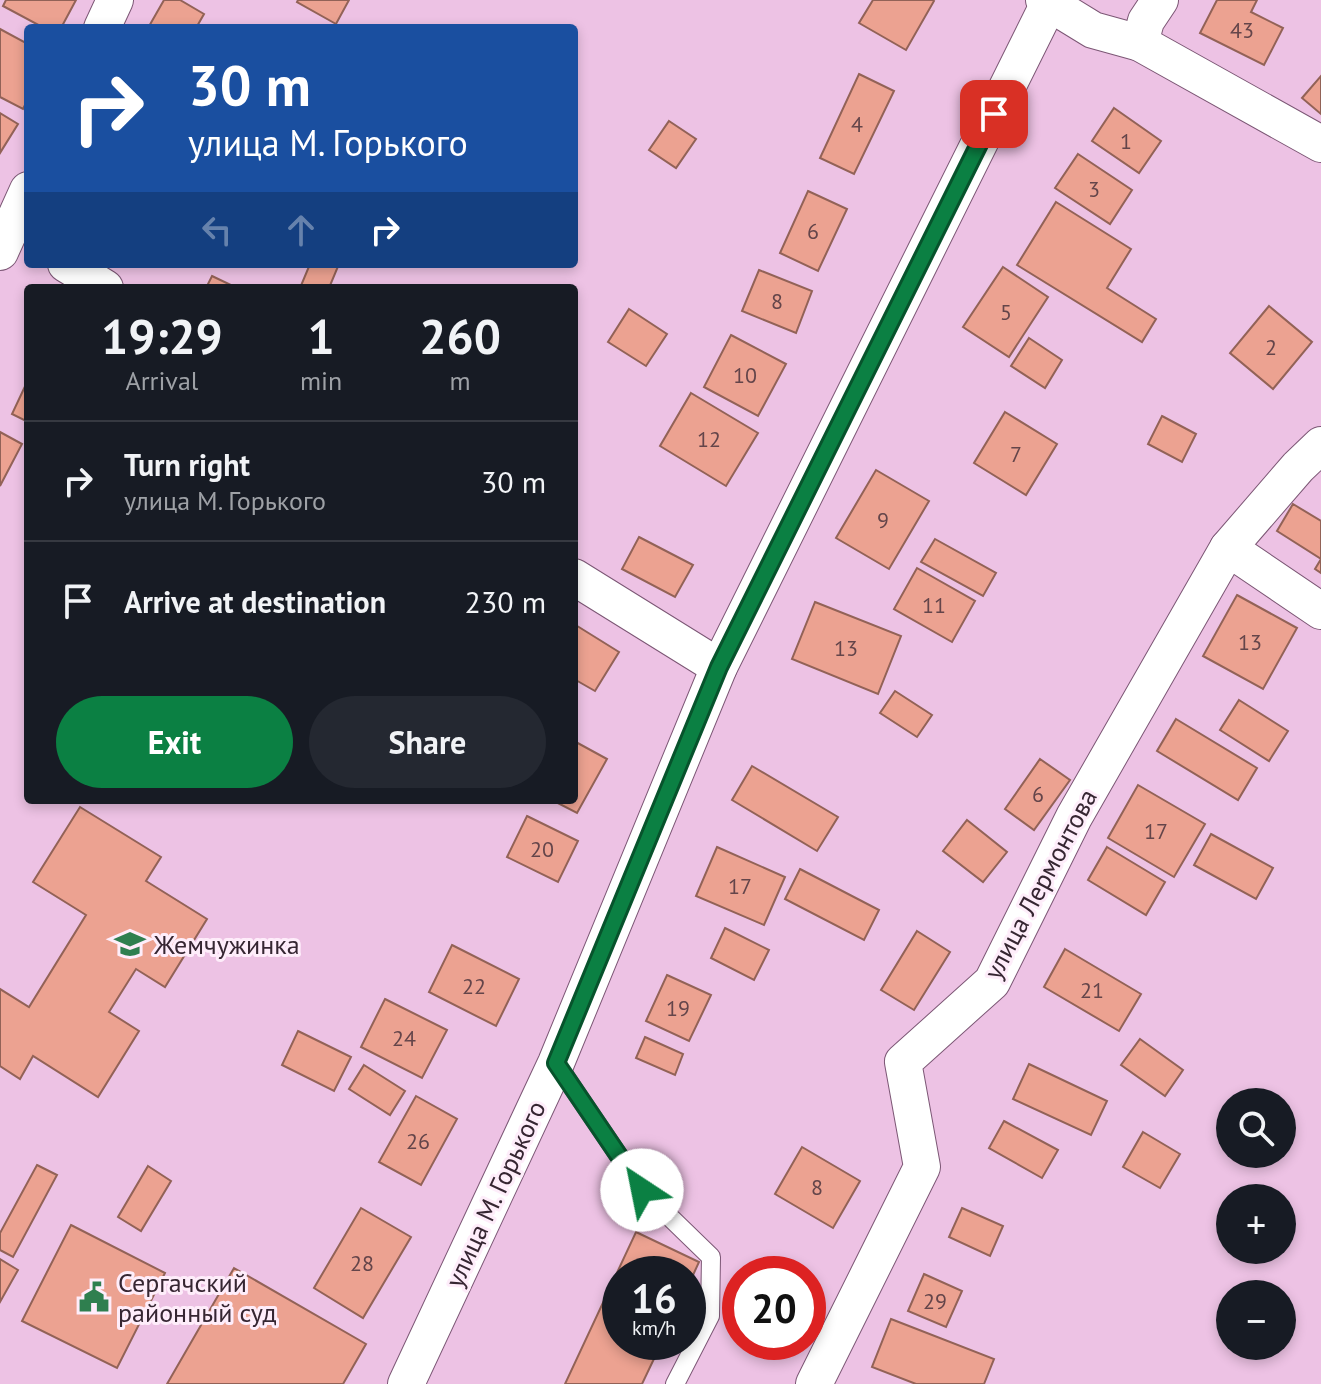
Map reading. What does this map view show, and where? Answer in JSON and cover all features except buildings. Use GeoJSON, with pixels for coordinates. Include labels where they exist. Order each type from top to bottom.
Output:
{"type":"FeatureCollection","features":[{"type":"Feature","properties":{"kind":"street"},"geometry":{"type":"LineString","coordinates":[[104,24],[115,0]]}},
{"type":"Feature","properties":{"kind":"street"},"geometry":{"type":"LineString","coordinates":[[1140,43],[1146,21],[1160,0]]}},
{"type":"Feature","properties":{"kind":"street"},"geometry":{"type":"LineString","coordinates":[[1047,2],[1093,30],[1140,43],[1321,144]]}},
{"type":"Feature","properties":{"kind":"street","name":"улица М. Горького"},"geometry":{"type":"LineString","coordinates":[[406,1384],[556,1063],[719,667],[1047,2]]}},
{"type":"Feature","properties":{"kind":"street"},"geometry":{"type":"LineString","coordinates":[[10,236],[24,200]]}},
{"type":"Feature","properties":{"kind":"street"},"geometry":{"type":"LineString","coordinates":[[72,268],[98,284]]}},
{"type":"Feature","properties":{"kind":"street","name":"улица Лермонтова"},"geometry":{"type":"LineString","coordinates":[[814,1384],[922,1167],[903,1062],[992,982],[1074,817],[1228,548],[1321,445]]}},
{"type":"Feature","properties":{"kind":"street"},"geometry":{"type":"LineString","coordinates":[[1228,548],[1321,611]]}},
{"type":"Feature","properties":{"kind":"street"},"geometry":{"type":"LineString","coordinates":[[578,579],[719,667]]}},
{"type":"Feature","properties":{"kind":"lane"},"geometry":{"type":"LineString","coordinates":[[556,1063],[642,1190],[711,1257],[710,1316],[675,1384]]}},
{"type":"Feature","properties":{"kind":"place","name":"Жемчужинка"},"geometry":{"type":"Point","coordinates":[130,944]}},
{"type":"Feature","properties":{"kind":"place","name":"Сергачский районный суд"},"geometry":{"type":"Point","coordinates":[94,1297]}},
{"type":"Feature","properties":{"kind":"route"},"geometry":{"type":"LineString","coordinates":[[642,1190],[556,1063],[719,667],[994,114]]}}]}
